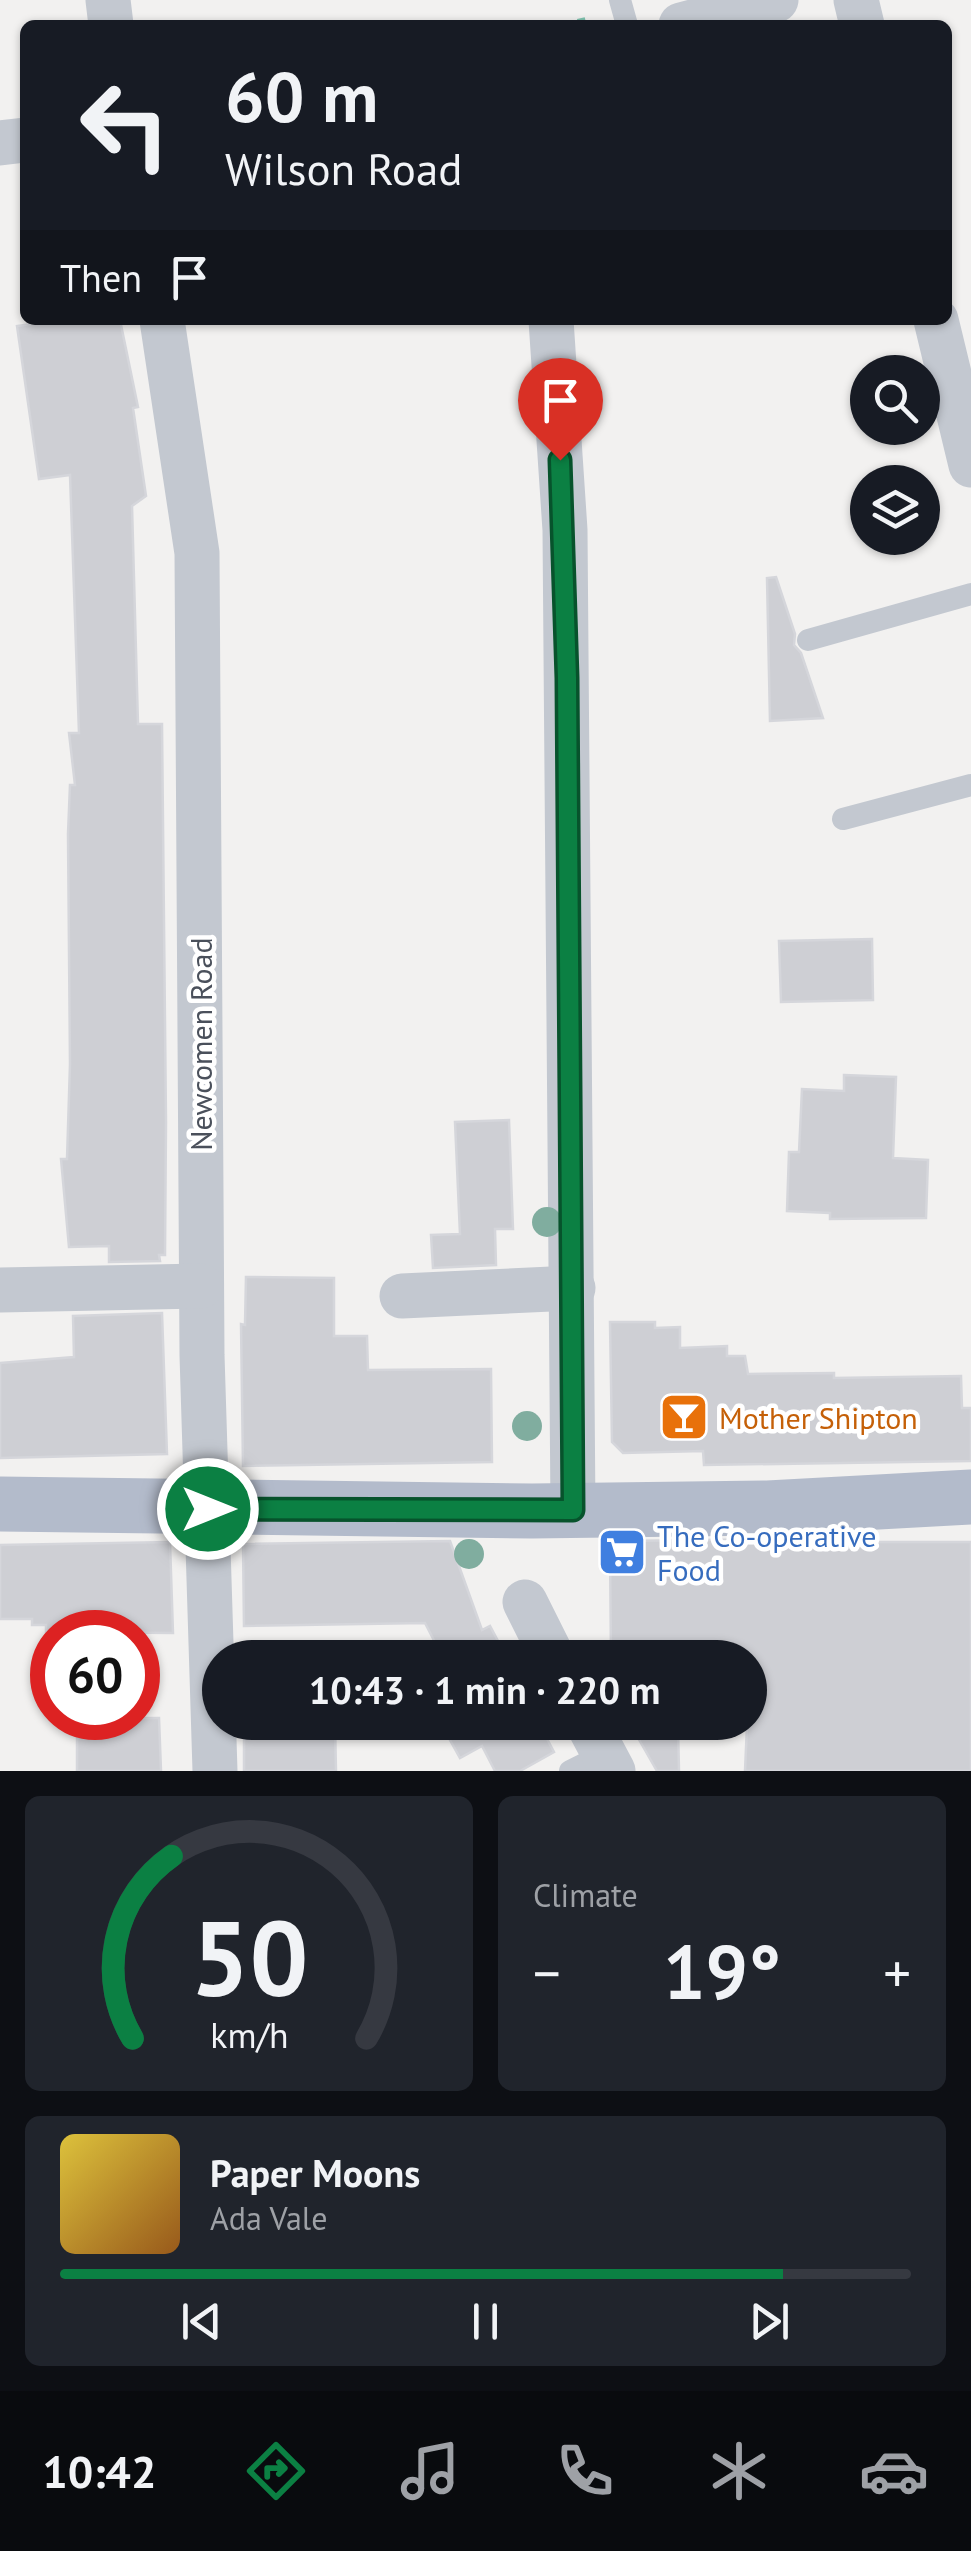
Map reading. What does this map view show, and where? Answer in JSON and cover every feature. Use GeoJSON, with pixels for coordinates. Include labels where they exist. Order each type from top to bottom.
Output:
{"type":"FeatureCollection","features":[{"type":"Feature","properties":{"kind":"main road"},"geometry":{"type":"LineString","coordinates":[[0,1504],[573,1510],[971,1497]]}},
{"type":"Feature","properties":{"kind":"street"},"geometry":{"type":"LineString","coordinates":[[700,20],[776,0]]}},
{"type":"Feature","properties":{"kind":"street","name":"Newcomen Road"},"geometry":{"type":"LineString","coordinates":[[163,325],[196,553],[202,1286],[215,1771]]}},
{"type":"Feature","properties":{"kind":"street"},"geometry":{"type":"LineString","coordinates":[[551,325],[565,530],[573,1510]]}},
{"type":"Feature","properties":{"kind":"street"},"geometry":{"type":"LineString","coordinates":[[937,325],[971,465]]}},
{"type":"Feature","properties":{"kind":"street"},"geometry":{"type":"LineString","coordinates":[[0,1290],[202,1286]]}},
{"type":"Feature","properties":{"kind":"street"},"geometry":{"type":"LineString","coordinates":[[402,1296],[573,1288]]}},
{"type":"Feature","properties":{"kind":"street"},"geometry":{"type":"LineString","coordinates":[[524,1602],[544,1640]]}},
{"type":"Feature","properties":{"kind":"lane"},"geometry":{"type":"LineString","coordinates":[[808,640],[971,594]]}},
{"type":"Feature","properties":{"kind":"lane"},"geometry":{"type":"LineString","coordinates":[[843,820],[971,785]]}},
{"type":"Feature","properties":{"kind":"building"},"geometry":{"type":"Polygon","coordinates":[[[121,325],[138,407],[133,408],[146,496],[132,506],[138,724],[162,724],[166,1122],[165,1255],[159,1255],[160,1261],[109,1262],[109,1246],[69,1247],[61,1159],[67,1159],[70,1064],[68,834],[70,785],[75,785],[69,733],[79,733],[70,475],[39,479],[17,326],[121,325]]]}},
{"type":"Feature","properties":{"kind":"building"},"geometry":{"type":"Polygon","coordinates":[[[776,577],[795,634],[794,645],[801,653],[823,718],[770,721],[767,578],[776,577]]]}},
{"type":"Feature","properties":{"kind":"building"},"geometry":{"type":"Polygon","coordinates":[[[872,939],[873,1000],[781,1002],[779,941],[872,939]]]}},
{"type":"Feature","properties":{"kind":"building"},"geometry":{"type":"Polygon","coordinates":[[[844,1075],[896,1077],[893,1158],[928,1160],[926,1218],[830,1219],[830,1213],[787,1211],[789,1152],[799,1152],[802,1089],[844,1091],[844,1075]]]}},
{"type":"Feature","properties":{"kind":"building"},"geometry":{"type":"Polygon","coordinates":[[[509,1120],[513,1229],[495,1229],[496,1265],[433,1268],[431,1235],[460,1234],[455,1122],[509,1120]]]}},
{"type":"Feature","properties":{"kind":"building"},"geometry":{"type":"Polygon","coordinates":[[[246,1277],[334,1278],[334,1336],[367,1336],[368,1370],[491,1369],[492,1462],[243,1466],[241,1324],[245,1325],[246,1277]]]}},
{"type":"Feature","properties":{"kind":"building"},"geometry":{"type":"Polygon","coordinates":[[[162,1313],[167,1454],[0,1458],[0,1363],[74,1357],[73,1316],[162,1313]]]}},
{"type":"Feature","properties":{"kind":"building"},"geometry":{"type":"Polygon","coordinates":[[[610,1322],[655,1322],[655,1328],[680,1327],[680,1348],[727,1346],[727,1356],[745,1356],[748,1374],[834,1373],[834,1378],[961,1376],[962,1408],[971,1408],[971,1461],[704,1465],[703,1451],[623,1453],[612,1442],[610,1322]]]}},
{"type":"Feature","properties":{"kind":"building"},"geometry":{"type":"Polygon","coordinates":[[[870,1538],[870,1542],[971,1542],[971,1771],[745,1771],[746,1740],[767,1740],[767,1640],[611,1640],[610,1551],[619,1541],[870,1538]]]}},
{"type":"Feature","properties":{"kind":"building"},"geometry":{"type":"Polygon","coordinates":[[[450,1541],[482,1630],[490,1626],[497,1640],[434,1640],[425,1623],[244,1626],[243,1544],[450,1541]]]}},
{"type":"Feature","properties":{"kind":"building"},"geometry":{"type":"Polygon","coordinates":[[[170,1542],[173,1633],[160,1633],[160,1610],[30,1610],[30,1619],[0,1619],[0,1545],[170,1542]]]}},
{"type":"Feature","properties":{"kind":"building"},"geometry":{"type":"Polygon","coordinates":[[[77,1740],[160,1740],[161,1771],[77,1771],[77,1740]]]}},
{"type":"Feature","properties":{"kind":"building"},"geometry":{"type":"Polygon","coordinates":[[[244,1740],[335,1740],[336,1771],[244,1771],[244,1740]]]}},
{"type":"Feature","properties":{"kind":"building"},"geometry":{"type":"Polygon","coordinates":[[[450,1740],[548,1740],[554,1752],[520,1771],[495,1771],[482,1746],[460,1758],[450,1740]]]}},
{"type":"Feature","properties":{"kind":"building"},"geometry":{"type":"Polygon","coordinates":[[[639,1740],[678,1740],[679,1771],[657,1771],[639,1740]]]}},
{"type":"Feature","properties":{"kind":"place","name":"Mother Shipton"},"geometry":{"type":"Point","coordinates":[684,1417]}},
{"type":"Feature","properties":{"kind":"place","name":"The Co-operative Food"},"geometry":{"type":"Point","coordinates":[622,1552]}},
{"type":"Feature","properties":{"kind":"route"},"geometry":{"type":"LineString","coordinates":[[208,1509],[573,1510],[567,678],[560,460]]}}]}
